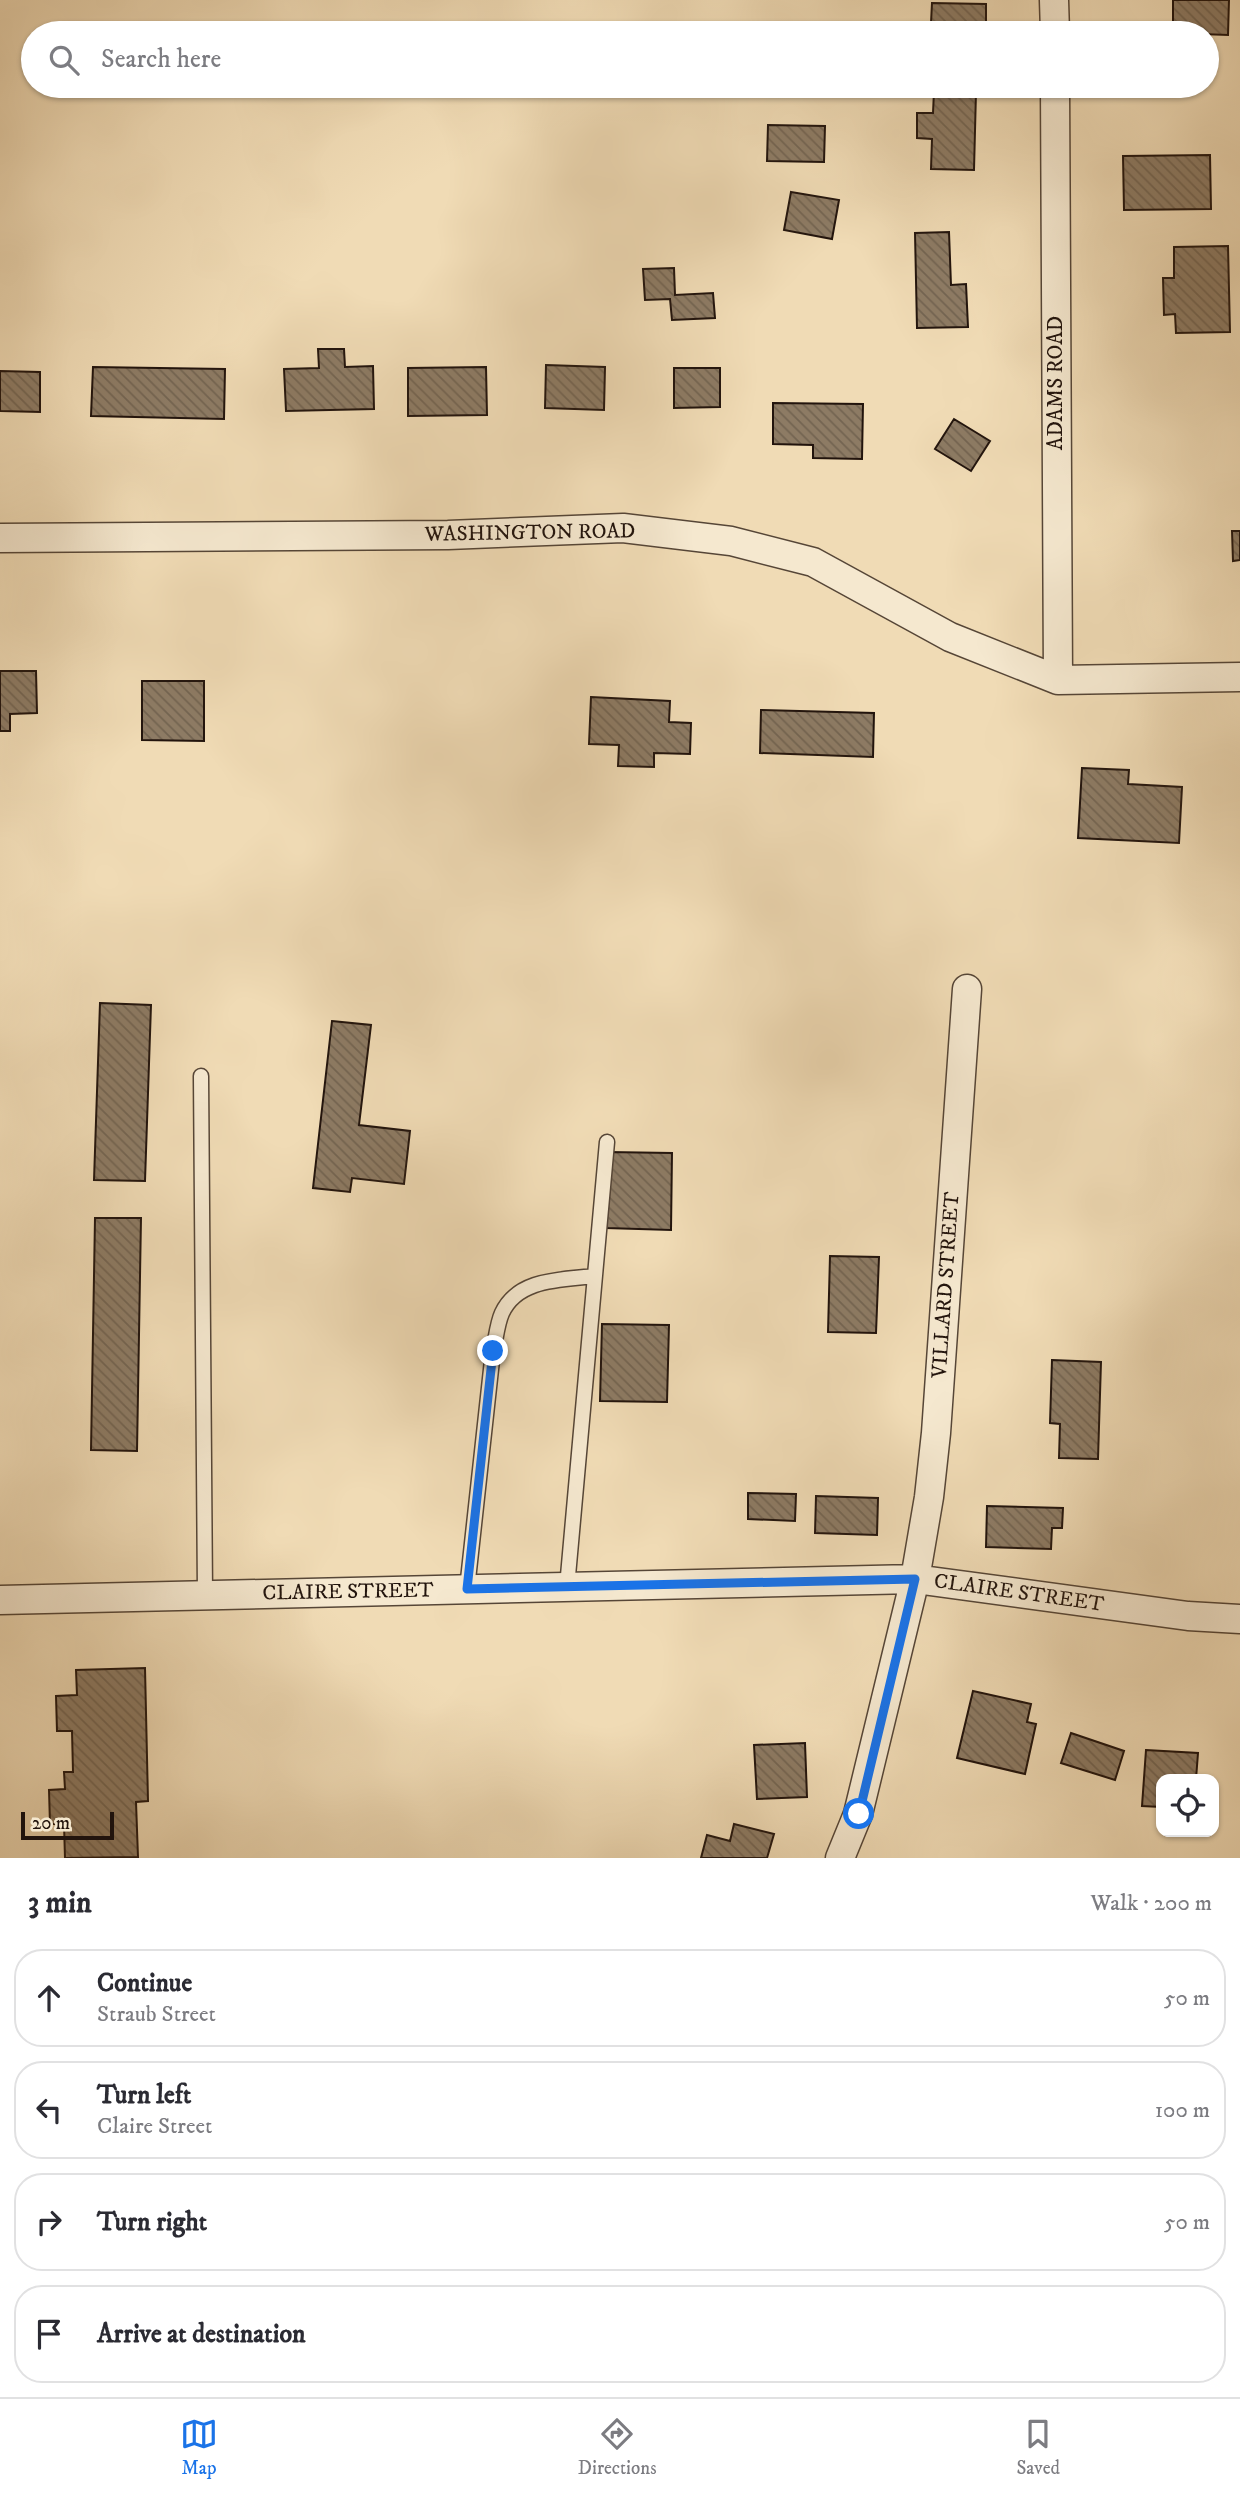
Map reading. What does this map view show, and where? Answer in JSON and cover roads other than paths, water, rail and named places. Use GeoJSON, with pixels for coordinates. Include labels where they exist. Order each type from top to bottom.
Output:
{"type":"FeatureCollection","features":[{"type":"Feature","properties":{"kind":"street"},"geometry":{"type":"LineString","coordinates":[[1055,0],[1055,21]]}},
{"type":"Feature","properties":{"kind":"street","name":"ADAMS ROAD"},"geometry":{"type":"LineString","coordinates":[[1055,98],[1058,680]]}},
{"type":"Feature","properties":{"kind":"street","name":"WASHINGTON ROAD"},"geometry":{"type":"LineString","coordinates":[[0,538],[448,535],[623,528],[731,541],[813,562],[950,637],[1058,680],[1240,677]]}},
{"type":"Feature","properties":{"kind":"street","name":"VILLARD STREET"},"geometry":{"type":"LineString","coordinates":[[840,1858],[859,1814],[915,1579],[929,1497],[936,1433],[967,989]]}},
{"type":"Feature","properties":{"kind":"street","name":"CLAIRE STREET"},"geometry":{"type":"LineString","coordinates":[[0,1601],[915,1579],[1188,1616],[1240,1619]]}},
{"type":"Feature","properties":{"kind":"street"},"geometry":{"type":"LineString","coordinates":[[0,1601],[0,1607]]}},
{"type":"Feature","properties":{"kind":"lane"},"geometry":{"type":"LineString","coordinates":[[201,1076],[205,1595]]}},
{"type":"Feature","properties":{"kind":"lane"},"geometry":{"type":"LineString","coordinates":[[567,1587],[607,1142]]}},
{"type":"Feature","properties":{"kind":"lane"},"geometry":{"type":"LineString","coordinates":[[467,1589],[493,1351],[501,1313],[514,1294],[535,1284],[595,1276]]}}]}
